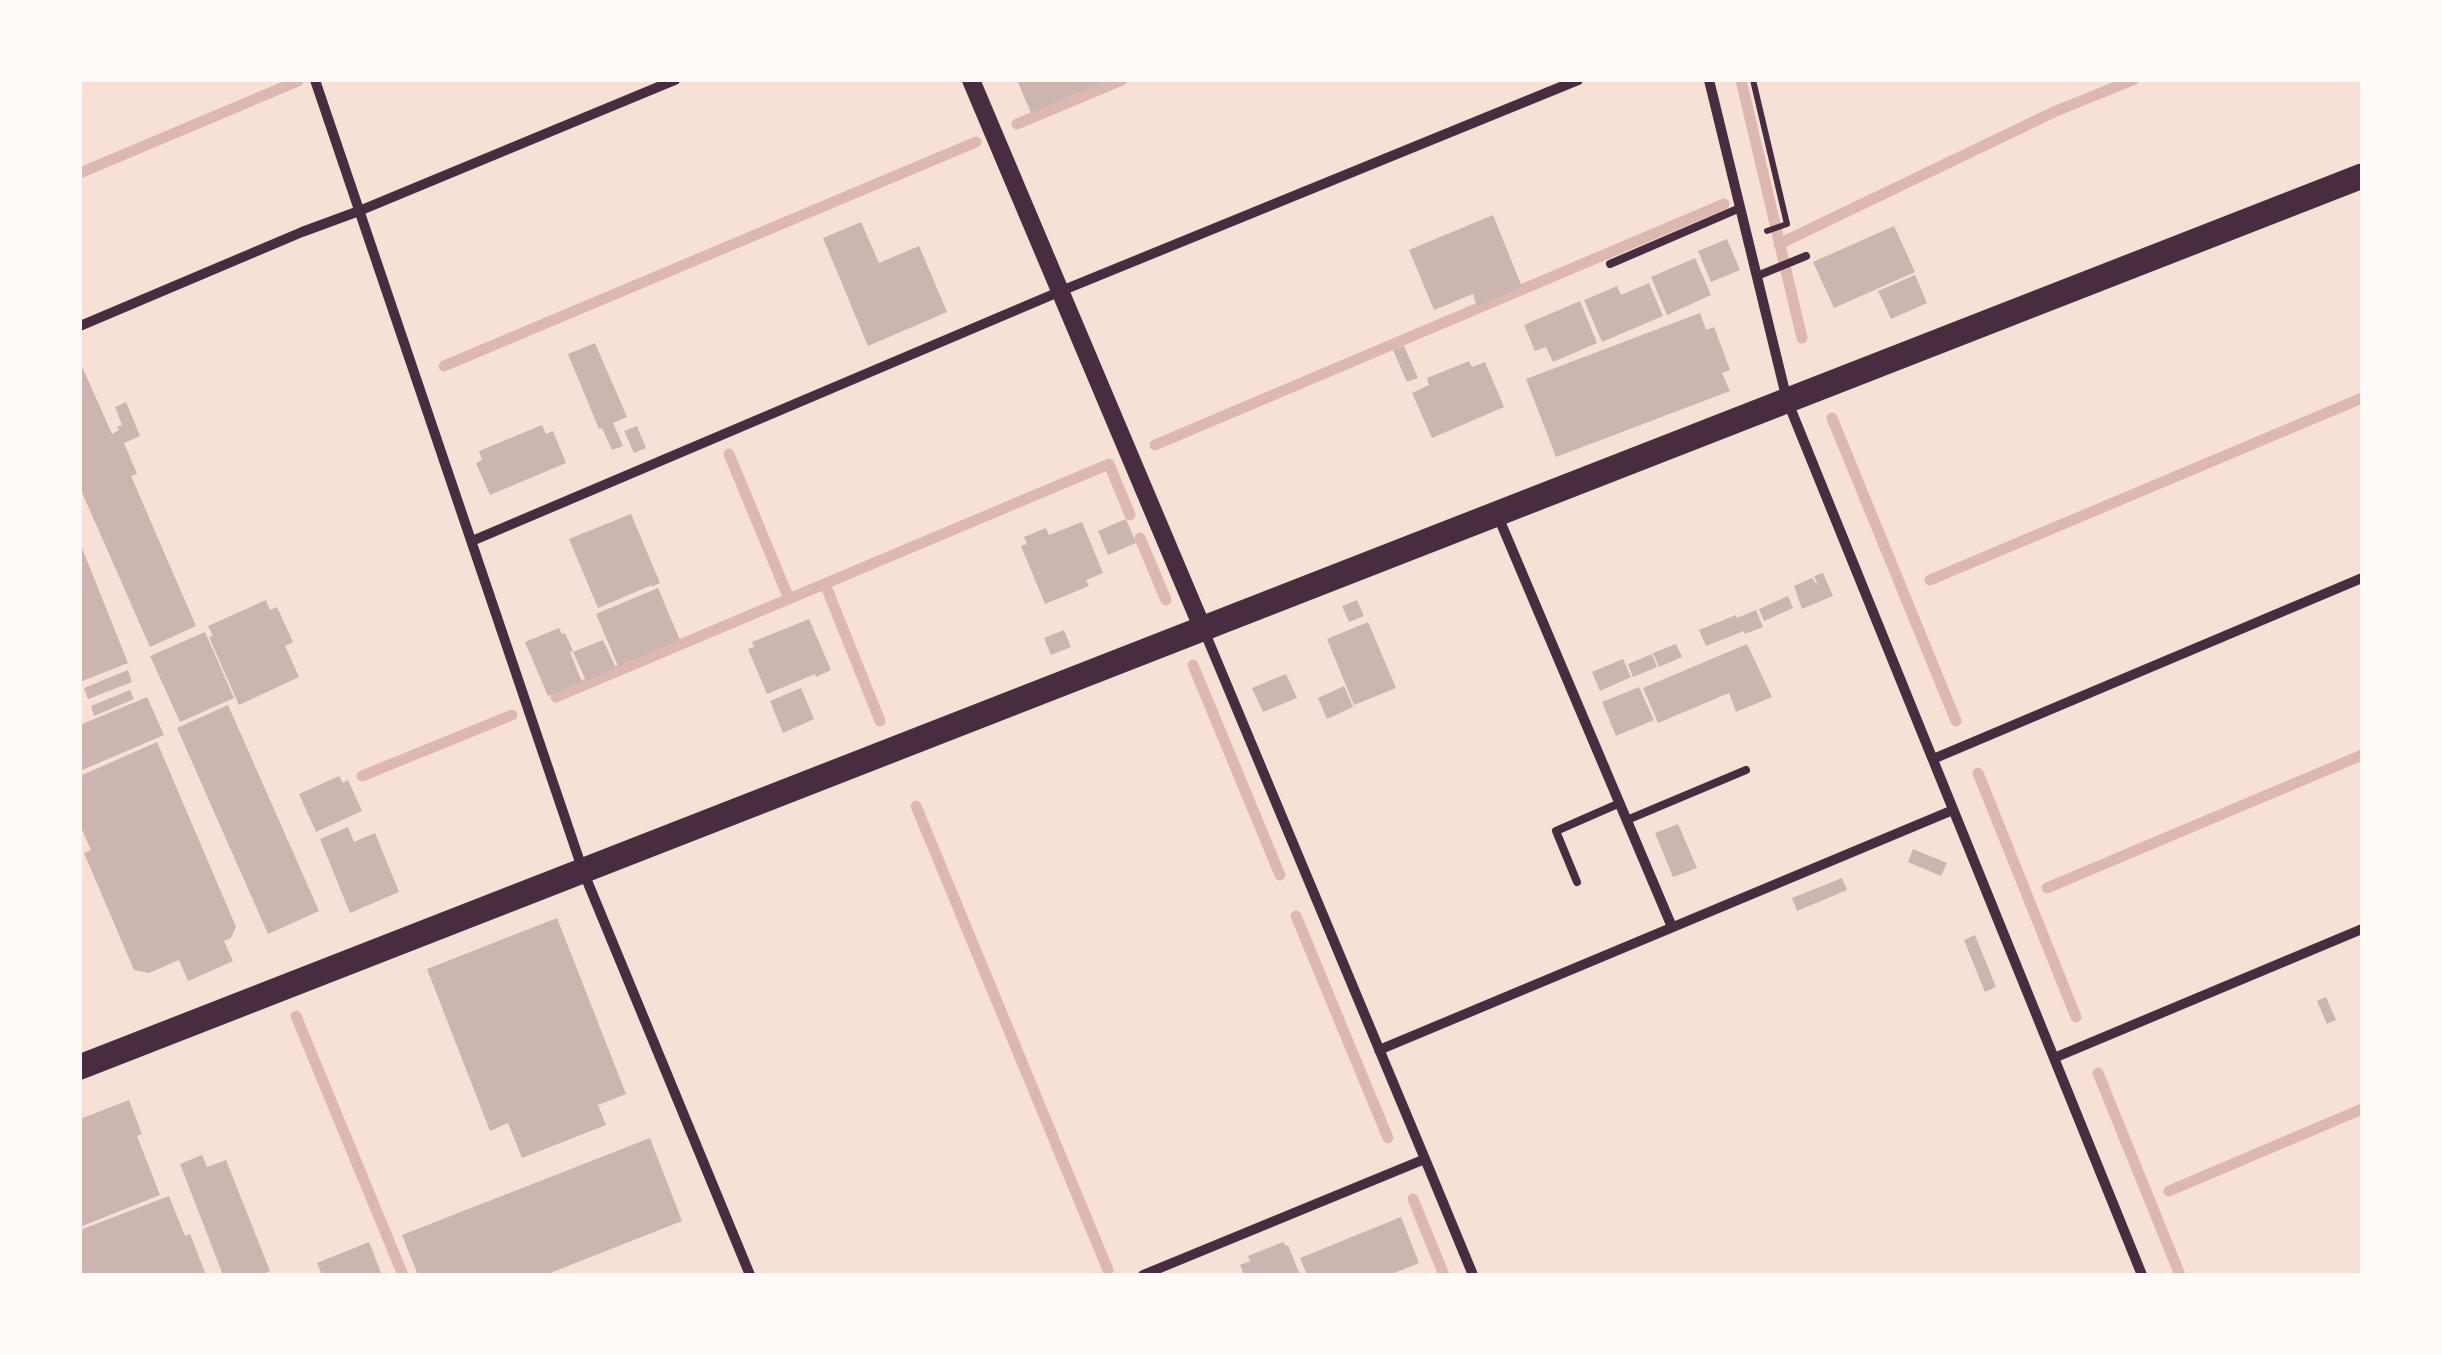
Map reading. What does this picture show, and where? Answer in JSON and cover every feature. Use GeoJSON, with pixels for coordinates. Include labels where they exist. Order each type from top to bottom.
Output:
{"type":"FeatureCollection","features":[{"type":"Feature","properties":{"kind":"main road"},"geometry":{"type":"LineString","coordinates":[[80,1067],[2362,176]]}},
{"type":"Feature","properties":{"kind":"street"},"geometry":{"type":"LineString","coordinates":[[315,80],[583,871],[750,1275]]}},
{"type":"Feature","properties":{"kind":"street"},"geometry":{"type":"LineString","coordinates":[[80,326],[675,80]]}},
{"type":"Feature","properties":{"kind":"street"},"geometry":{"type":"LineString","coordinates":[[972,80],[1472,1275]]}},
{"type":"Feature","properties":{"kind":"street"},"geometry":{"type":"LineString","coordinates":[[472,540],[1060,291],[1578,80]]}},
{"type":"Feature","properties":{"kind":"street"},"geometry":{"type":"LineString","coordinates":[[1709,80],[1787,400],[2142,1275]]}},
{"type":"Feature","properties":{"kind":"street"},"geometry":{"type":"LineString","coordinates":[[1497,513],[1672,927]]}},
{"type":"Feature","properties":{"kind":"street"},"geometry":{"type":"LineString","coordinates":[[1933,759],[2362,578]]}},
{"type":"Feature","properties":{"kind":"street"},"geometry":{"type":"LineString","coordinates":[[1379,1050],[1953,810]]}},
{"type":"Feature","properties":{"kind":"street"},"geometry":{"type":"LineString","coordinates":[[2054,1058],[2362,929]]}},
{"type":"Feature","properties":{"kind":"street"},"geometry":{"type":"LineString","coordinates":[[1143,1275],[1424,1159]]}},
{"type":"Feature","properties":{"kind":"lane"},"geometry":{"type":"LineString","coordinates":[[1610,264],[1740,208]]}},
{"type":"Feature","properties":{"kind":"lane"},"geometry":{"type":"LineString","coordinates":[[1757,276],[1806,256]]}},
{"type":"Feature","properties":{"kind":"lane"},"geometry":{"type":"LineString","coordinates":[[1627,820],[1746,770]]}},
{"type":"Feature","properties":{"kind":"lane"},"geometry":{"type":"LineString","coordinates":[[1578,882],[1556,831],[1620,803]]}},
{"type":"Feature","properties":{"kind":"path"},"geometry":{"type":"LineString","coordinates":[[1752,80],[1787,224],[1768,231]]}},
{"type":"Feature","properties":{"kind":"building"},"geometry":{"type":"Polygon","coordinates":[[[1017,80],[1108,80],[1031,113],[1017,80]]]}},
{"type":"Feature","properties":{"kind":"building"},"geometry":{"type":"Polygon","coordinates":[[[1493,215],[1522,287],[1477,306],[1473,294],[1434,310],[1409,250],[1493,215]]]}},
{"type":"Feature","properties":{"kind":"building"},"geometry":{"type":"Polygon","coordinates":[[[861,222],[879,263],[919,246],[947,312],[868,346],[823,238],[861,222]]]}},
{"type":"Feature","properties":{"kind":"building"},"geometry":{"type":"Polygon","coordinates":[[[1894,226],[1915,272],[1834,308],[1813,262],[1894,226]]]}},
{"type":"Feature","properties":{"kind":"building"},"geometry":{"type":"Polygon","coordinates":[[[1727,239],[1740,270],[1711,282],[1698,251],[1727,239]]]}},
{"type":"Feature","properties":{"kind":"building"},"geometry":{"type":"Polygon","coordinates":[[[1695,258],[1711,295],[1667,315],[1651,277],[1695,258]]]}},
{"type":"Feature","properties":{"kind":"building"},"geometry":{"type":"Polygon","coordinates":[[[1915,275],[1927,303],[1891,319],[1878,291],[1915,275]]]}},
{"type":"Feature","properties":{"kind":"building"},"geometry":{"type":"Polygon","coordinates":[[[1649,283],[1663,316],[1602,342],[1584,300],[1617,286],[1621,295],[1649,283]]]}},
{"type":"Feature","properties":{"kind":"building"},"geometry":{"type":"Polygon","coordinates":[[[1580,301],[1597,343],[1553,362],[1546,347],[1535,351],[1524,325],[1580,301]]]}},
{"type":"Feature","properties":{"kind":"building"},"geometry":{"type":"Polygon","coordinates":[[[1700,313],[1706,330],[1714,327],[1730,370],[1722,373],[1730,391],[1556,457],[1526,379],[1700,313]]]}},
{"type":"Feature","properties":{"kind":"building"},"geometry":{"type":"Polygon","coordinates":[[[595,343],[627,417],[613,423],[623,446],[612,450],[602,428],[599,429],[568,354],[595,343]]]}},
{"type":"Feature","properties":{"kind":"building"},"geometry":{"type":"Polygon","coordinates":[[[1404,346],[1418,378],[1407,382],[1393,350],[1404,346]]]}},
{"type":"Feature","properties":{"kind":"building"},"geometry":{"type":"Polygon","coordinates":[[[1469,361],[1472,367],[1485,362],[1504,407],[1432,438],[1412,393],[1429,385],[1427,378],[1469,361]]]}},
{"type":"Feature","properties":{"kind":"building"},"geometry":{"type":"Polygon","coordinates":[[[80,362],[112,434],[122,425],[115,407],[126,402],[140,436],[124,443],[137,474],[131,476],[196,626],[150,647],[80,488],[80,362]]]}},
{"type":"Feature","properties":{"kind":"building"},"geometry":{"type":"Polygon","coordinates":[[[542,425],[546,434],[553,431],[566,463],[490,495],[476,463],[482,460],[479,451],[542,425]]]}},
{"type":"Feature","properties":{"kind":"building"},"geometry":{"type":"Polygon","coordinates":[[[637,426],[646,448],[634,453],[624,431],[637,426]]]}},
{"type":"Feature","properties":{"kind":"building"},"geometry":{"type":"Polygon","coordinates":[[[631,514],[660,583],[598,608],[569,539],[631,514]]]}},
{"type":"Feature","properties":{"kind":"building"},"geometry":{"type":"Polygon","coordinates":[[[1126,519],[1136,543],[1108,555],[1098,531],[1126,519]]]}},
{"type":"Feature","properties":{"kind":"building"},"geometry":{"type":"Polygon","coordinates":[[[1082,522],[1103,573],[1086,580],[1089,586],[1045,604],[1021,546],[1027,544],[1024,537],[1046,528],[1049,535],[1082,522]]]}},
{"type":"Feature","properties":{"kind":"building"},"geometry":{"type":"Polygon","coordinates":[[[80,543],[128,663],[80,682],[80,543]]]}},
{"type":"Feature","properties":{"kind":"building"},"geometry":{"type":"Polygon","coordinates":[[[1823,573],[1833,596],[1802,609],[1794,586],[1812,578],[1818,586],[1814,576],[1823,573]]]}},
{"type":"Feature","properties":{"kind":"building"},"geometry":{"type":"Polygon","coordinates":[[[658,588],[680,640],[618,666],[596,614],[658,588]]]}},
{"type":"Feature","properties":{"kind":"building"},"geometry":{"type":"Polygon","coordinates":[[[1788,596],[1793,608],[1764,621],[1759,609],[1788,596]]]}},
{"type":"Feature","properties":{"kind":"building"},"geometry":{"type":"Polygon","coordinates":[[[266,600],[270,610],[277,607],[293,642],[285,646],[299,677],[239,705],[209,637],[213,636],[208,626],[266,600]]]}},
{"type":"Feature","properties":{"kind":"building"},"geometry":{"type":"Polygon","coordinates":[[[1357,600],[1364,616],[1349,622],[1342,606],[1357,600]]]}},
{"type":"Feature","properties":{"kind":"building"},"geometry":{"type":"Polygon","coordinates":[[[1756,610],[1763,627],[1706,646],[1699,630],[1756,610]]]}},
{"type":"Feature","properties":{"kind":"building"},"geometry":{"type":"Polygon","coordinates":[[[809,619],[831,670],[767,694],[748,649],[754,647],[752,642],[809,619]]]}},
{"type":"Feature","properties":{"kind":"building"},"geometry":{"type":"Polygon","coordinates":[[[1368,622],[1396,688],[1354,705],[1327,639],[1368,622]]]}},
{"type":"Feature","properties":{"kind":"building"},"geometry":{"type":"Polygon","coordinates":[[[559,628],[573,651],[570,652],[582,682],[548,696],[525,642],[559,628]]]}},
{"type":"Feature","properties":{"kind":"building"},"geometry":{"type":"Polygon","coordinates":[[[1064,630],[1071,647],[1051,655],[1044,638],[1064,630]]]}},
{"type":"Feature","properties":{"kind":"building"},"geometry":{"type":"Polygon","coordinates":[[[205,632],[234,698],[180,722],[150,656],[205,632]]]}},
{"type":"Feature","properties":{"kind":"building"},"geometry":{"type":"Polygon","coordinates":[[[603,640],[616,668],[586,681],[573,652],[603,640]]]}},
{"type":"Feature","properties":{"kind":"building"},"geometry":{"type":"Polygon","coordinates":[[[1676,644],[1682,657],[1659,667],[1653,653],[1676,644]]]}},
{"type":"Feature","properties":{"kind":"building"},"geometry":{"type":"Polygon","coordinates":[[[1747,644],[1772,697],[1736,712],[1729,693],[1658,723],[1643,688],[1747,644]]]}},
{"type":"Feature","properties":{"kind":"building"},"geometry":{"type":"Polygon","coordinates":[[[1652,654],[1657,667],[1633,677],[1628,664],[1652,654]]]}},
{"type":"Feature","properties":{"kind":"building"},"geometry":{"type":"Polygon","coordinates":[[[1623,659],[1631,677],[1600,691],[1592,672],[1623,659]]]}},
{"type":"Feature","properties":{"kind":"building"},"geometry":{"type":"Polygon","coordinates":[[[128,670],[132,682],[88,699],[84,688],[128,670]]]}},
{"type":"Feature","properties":{"kind":"building"},"geometry":{"type":"Polygon","coordinates":[[[1286,674],[1297,698],[1263,712],[1252,688],[1286,674]]]}},
{"type":"Feature","properties":{"kind":"building"},"geometry":{"type":"Polygon","coordinates":[[[1344,686],[1353,707],[1327,719],[1318,698],[1344,686]]]}},
{"type":"Feature","properties":{"kind":"building"},"geometry":{"type":"Polygon","coordinates":[[[1639,687],[1654,720],[1616,736],[1602,702],[1639,687]]]}},
{"type":"Feature","properties":{"kind":"building"},"geometry":{"type":"Polygon","coordinates":[[[801,688],[814,719],[783,733],[770,701],[801,688]]]}},
{"type":"Feature","properties":{"kind":"building"},"geometry":{"type":"Polygon","coordinates":[[[130,690],[134,699],[94,716],[91,706],[130,690]]]}},
{"type":"Feature","properties":{"kind":"building"},"geometry":{"type":"Polygon","coordinates":[[[147,697],[164,735],[80,771],[80,725],[147,697]]]}},
{"type":"Feature","properties":{"kind":"building"},"geometry":{"type":"Polygon","coordinates":[[[228,705],[319,911],[268,934],[177,728],[228,705]]]}},
{"type":"Feature","properties":{"kind":"building"},"geometry":{"type":"Polygon","coordinates":[[[157,742],[236,927],[231,938],[224,941],[233,961],[188,981],[179,960],[149,973],[134,970],[84,853],[91,850],[80,825],[80,776],[157,742]]]}},
{"type":"Feature","properties":{"kind":"building"},"geometry":{"type":"Polygon","coordinates":[[[339,776],[343,783],[348,780],[362,811],[316,832],[299,794],[339,776]]]}},
{"type":"Feature","properties":{"kind":"building"},"geometry":{"type":"Polygon","coordinates":[[[1678,824],[1697,868],[1673,877],[1655,833],[1678,824]]]}},
{"type":"Feature","properties":{"kind":"building"},"geometry":{"type":"Polygon","coordinates":[[[348,827],[354,842],[375,833],[399,892],[350,913],[320,839],[348,827]]]}},
{"type":"Feature","properties":{"kind":"building"},"geometry":{"type":"Polygon","coordinates":[[[1913,849],[1947,863],[1941,876],[1908,862],[1913,849]]]}},
{"type":"Feature","properties":{"kind":"building"},"geometry":{"type":"Polygon","coordinates":[[[1842,878],[1847,890],[1797,911],[1792,898],[1842,878]]]}},
{"type":"Feature","properties":{"kind":"building"},"geometry":{"type":"Polygon","coordinates":[[[557,918],[626,1094],[598,1105],[606,1125],[522,1158],[508,1123],[490,1131],[427,969],[557,918]]]}},
{"type":"Feature","properties":{"kind":"building"},"geometry":{"type":"Polygon","coordinates":[[[1975,935],[1996,987],[1985,992],[1964,940],[1975,935]]]}},
{"type":"Feature","properties":{"kind":"building"},"geometry":{"type":"Polygon","coordinates":[[[2326,997],[2336,1020],[2327,1024],[2317,1001],[2326,997]]]}},
{"type":"Feature","properties":{"kind":"building"},"geometry":{"type":"Polygon","coordinates":[[[129,1100],[142,1134],[137,1136],[160,1195],[80,1227],[80,1119],[129,1100]]]}},
{"type":"Feature","properties":{"kind":"building"},"geometry":{"type":"Polygon","coordinates":[[[650,1138],[682,1221],[545,1275],[418,1275],[402,1235],[650,1138]]]}},
{"type":"Feature","properties":{"kind":"building"},"geometry":{"type":"Polygon","coordinates":[[[202,1155],[207,1167],[226,1160],[270,1271],[260,1275],[223,1275],[180,1164],[202,1155]]]}},
{"type":"Feature","properties":{"kind":"building"},"geometry":{"type":"Polygon","coordinates":[[[169,1196],[206,1275],[80,1275],[80,1230],[169,1196]]]}},
{"type":"Feature","properties":{"kind":"building"},"geometry":{"type":"Polygon","coordinates":[[[1401,1217],[1419,1263],[1389,1275],[1307,1275],[1300,1258],[1401,1217]]]}},
{"type":"Feature","properties":{"kind":"building"},"geometry":{"type":"Polygon","coordinates":[[[369,1242],[382,1275],[322,1275],[317,1263],[369,1242]]]}},
{"type":"Feature","properties":{"kind":"building"},"geometry":{"type":"Polygon","coordinates":[[[1283,1242],[1288,1245],[1300,1275],[1244,1275],[1240,1265],[1250,1261],[1248,1256],[1283,1242]]]}},
{"type":"Feature","properties":{"kind":"waterway"},"geometry":{"type":"LineString","coordinates":[[1017,124],[1122,80]]}},
{"type":"Feature","properties":{"kind":"waterway"},"geometry":{"type":"LineString","coordinates":[[1741,80],[1802,338]]}},
{"type":"Feature","properties":{"kind":"waterway"},"geometry":{"type":"LineString","coordinates":[[1779,244],[2056,111],[2133,80]]}},
{"type":"Feature","properties":{"kind":"waterway"},"geometry":{"type":"LineString","coordinates":[[80,173],[298,81]]}},
{"type":"Feature","properties":{"kind":"waterway"},"geometry":{"type":"LineString","coordinates":[[444,366],[976,142]]}},
{"type":"Feature","properties":{"kind":"waterway"},"geometry":{"type":"LineString","coordinates":[[1155,445],[1724,204]]}},
{"type":"Feature","properties":{"kind":"waterway"},"geometry":{"type":"LineString","coordinates":[[1930,580],[2362,398]]}},
{"type":"Feature","properties":{"kind":"waterway"},"geometry":{"type":"LineString","coordinates":[[1832,418],[1956,721]]}},
{"type":"Feature","properties":{"kind":"waterway"},"geometry":{"type":"LineString","coordinates":[[729,454],[789,599]]}},
{"type":"Feature","properties":{"kind":"waterway"},"geometry":{"type":"LineString","coordinates":[[556,697],[1109,464],[1130,515]]}},
{"type":"Feature","properties":{"kind":"waterway"},"geometry":{"type":"LineString","coordinates":[[1140,538],[1166,600]]}},
{"type":"Feature","properties":{"kind":"waterway"},"geometry":{"type":"LineString","coordinates":[[825,584],[880,721]]}},
{"type":"Feature","properties":{"kind":"waterway"},"geometry":{"type":"LineString","coordinates":[[1193,665],[1280,875]]}},
{"type":"Feature","properties":{"kind":"waterway"},"geometry":{"type":"LineString","coordinates":[[362,776],[512,715]]}},
{"type":"Feature","properties":{"kind":"waterway"},"geometry":{"type":"LineString","coordinates":[[2047,888],[2362,755]]}},
{"type":"Feature","properties":{"kind":"waterway"},"geometry":{"type":"LineString","coordinates":[[1978,773],[2076,1017]]}},
{"type":"Feature","properties":{"kind":"waterway"},"geometry":{"type":"LineString","coordinates":[[916,806],[1108,1270]]}},
{"type":"Feature","properties":{"kind":"waterway"},"geometry":{"type":"LineString","coordinates":[[1296,916],[1388,1138]]}},
{"type":"Feature","properties":{"kind":"waterway"},"geometry":{"type":"LineString","coordinates":[[296,1016],[403,1275]]}},
{"type":"Feature","properties":{"kind":"waterway"},"geometry":{"type":"LineString","coordinates":[[2098,1073],[2180,1275]]}},
{"type":"Feature","properties":{"kind":"waterway"},"geometry":{"type":"LineString","coordinates":[[2169,1191],[2362,1109]]}},
{"type":"Feature","properties":{"kind":"waterway"},"geometry":{"type":"LineString","coordinates":[[1413,1199],[1444,1275]]}}]}
